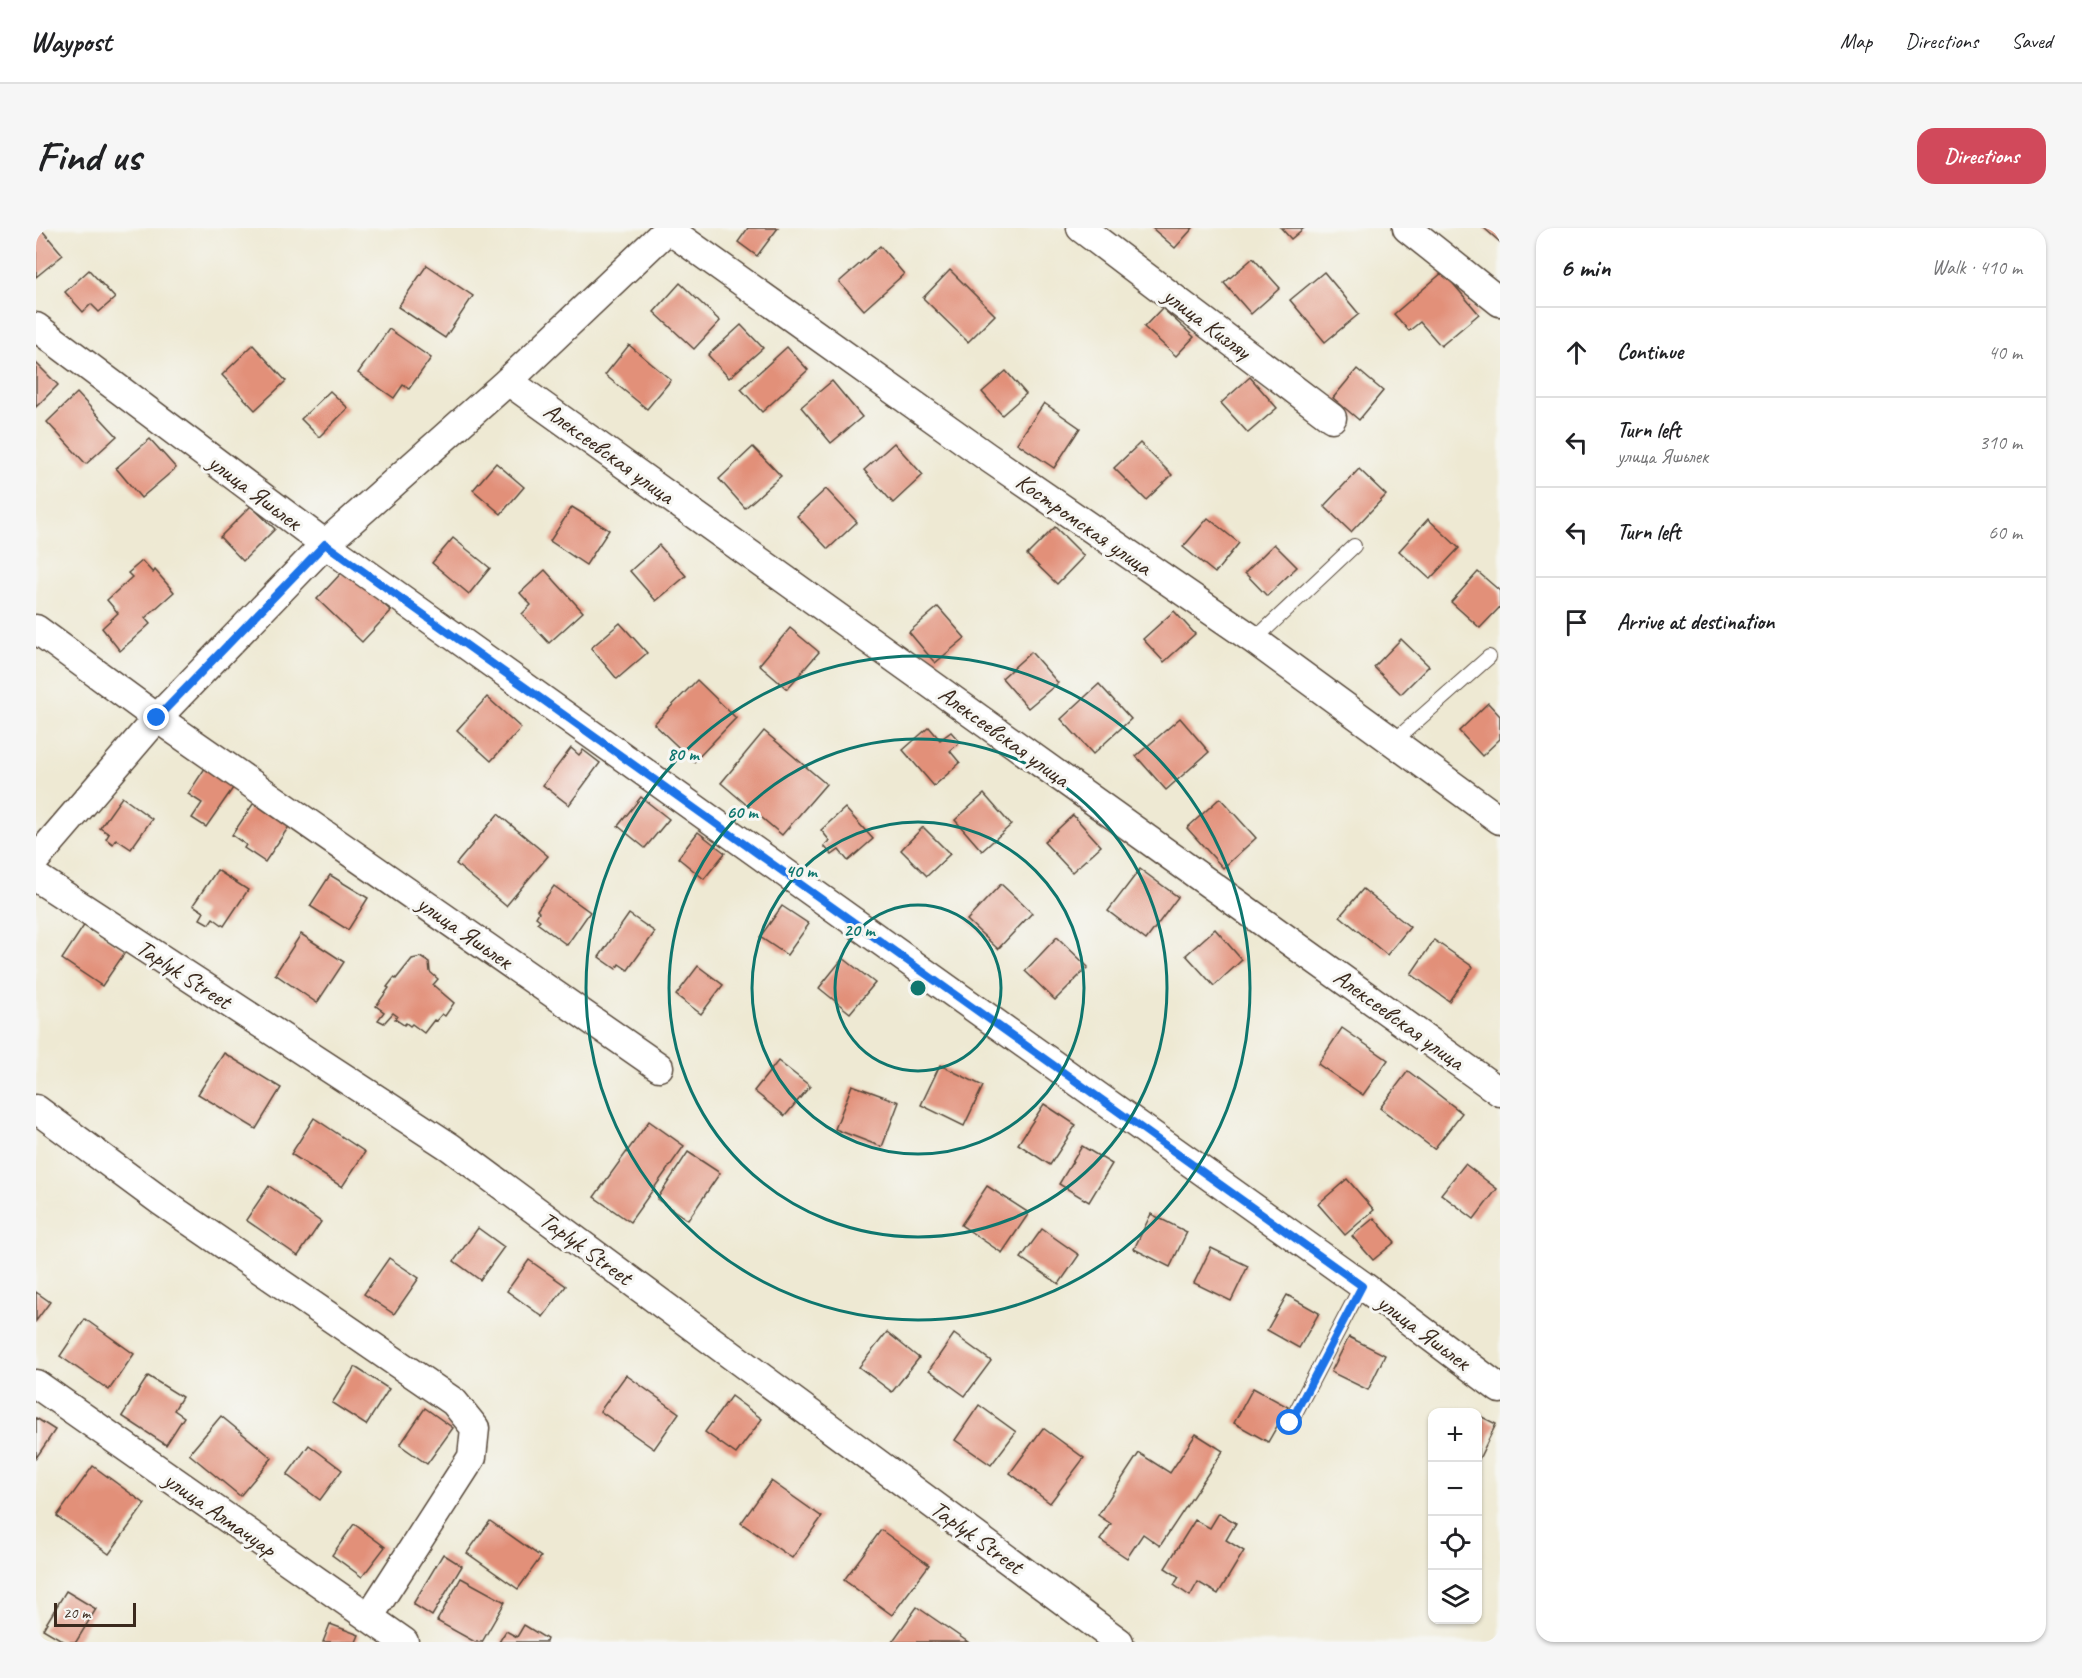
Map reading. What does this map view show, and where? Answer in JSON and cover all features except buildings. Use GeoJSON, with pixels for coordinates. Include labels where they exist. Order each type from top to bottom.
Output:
{"type":"FeatureCollection","features":[{"type":"Feature","properties":{"kind":"street","name":"улица Кизляу"},"geometry":{"type":"LineString","coordinates":[[1081,228],[1332,418]]}},
{"type":"Feature","properties":{"kind":"street"},"geometry":{"type":"LineString","coordinates":[[1407,228],[1500,302]]}},
{"type":"Feature","properties":{"kind":"street"},"geometry":{"type":"LineString","coordinates":[[36,859],[157,718],[325,544],[508,381],[668,229]]}},
{"type":"Feature","properties":{"kind":"street","name":"Костромская улица"},"geometry":{"type":"LineString","coordinates":[[668,229],[986,456],[1254,640],[1500,820]]}},
{"type":"Feature","properties":{"kind":"street","name":"улица Яшьлек"},"geometry":{"type":"LineString","coordinates":[[36,327],[325,544],[1362,1286],[1500,1389]]}},
{"type":"Feature","properties":{"kind":"street","name":"Алексеевская улица"},"geometry":{"type":"LineString","coordinates":[[508,381],[1500,1092]]}},
{"type":"Feature","properties":{"kind":"street","name":"улица Яшьлек"},"geometry":{"type":"LineString","coordinates":[[36,629],[157,718],[660,1067]]}},
{"type":"Feature","properties":{"kind":"street","name":"Taplyk Street"},"geometry":{"type":"LineString","coordinates":[[36,877],[450,1147],[1119,1642]]}},
{"type":"Feature","properties":{"kind":"street"},"geometry":{"type":"LineString","coordinates":[[36,1109],[162,1202],[454,1402],[475,1428],[472,1457],[369,1617]]}},
{"type":"Feature","properties":{"kind":"street","name":"улица Алмачуар"},"geometry":{"type":"LineString","coordinates":[[36,1384],[404,1642]]}},
{"type":"Feature","properties":{"kind":"lane"},"geometry":{"type":"LineString","coordinates":[[1254,640],[1354,546]]}},
{"type":"Feature","properties":{"kind":"lane"},"geometry":{"type":"LineString","coordinates":[[1394,742],[1489,657]]}},
{"type":"Feature","properties":{"kind":"lane"},"geometry":{"type":"LineString","coordinates":[[1290,1423],[1362,1286]]}},
{"type":"Feature","properties":{"kind":"route"},"geometry":{"type":"LineString","coordinates":[[157,718],[325,544],[1362,1286],[1290,1423]]}}]}
